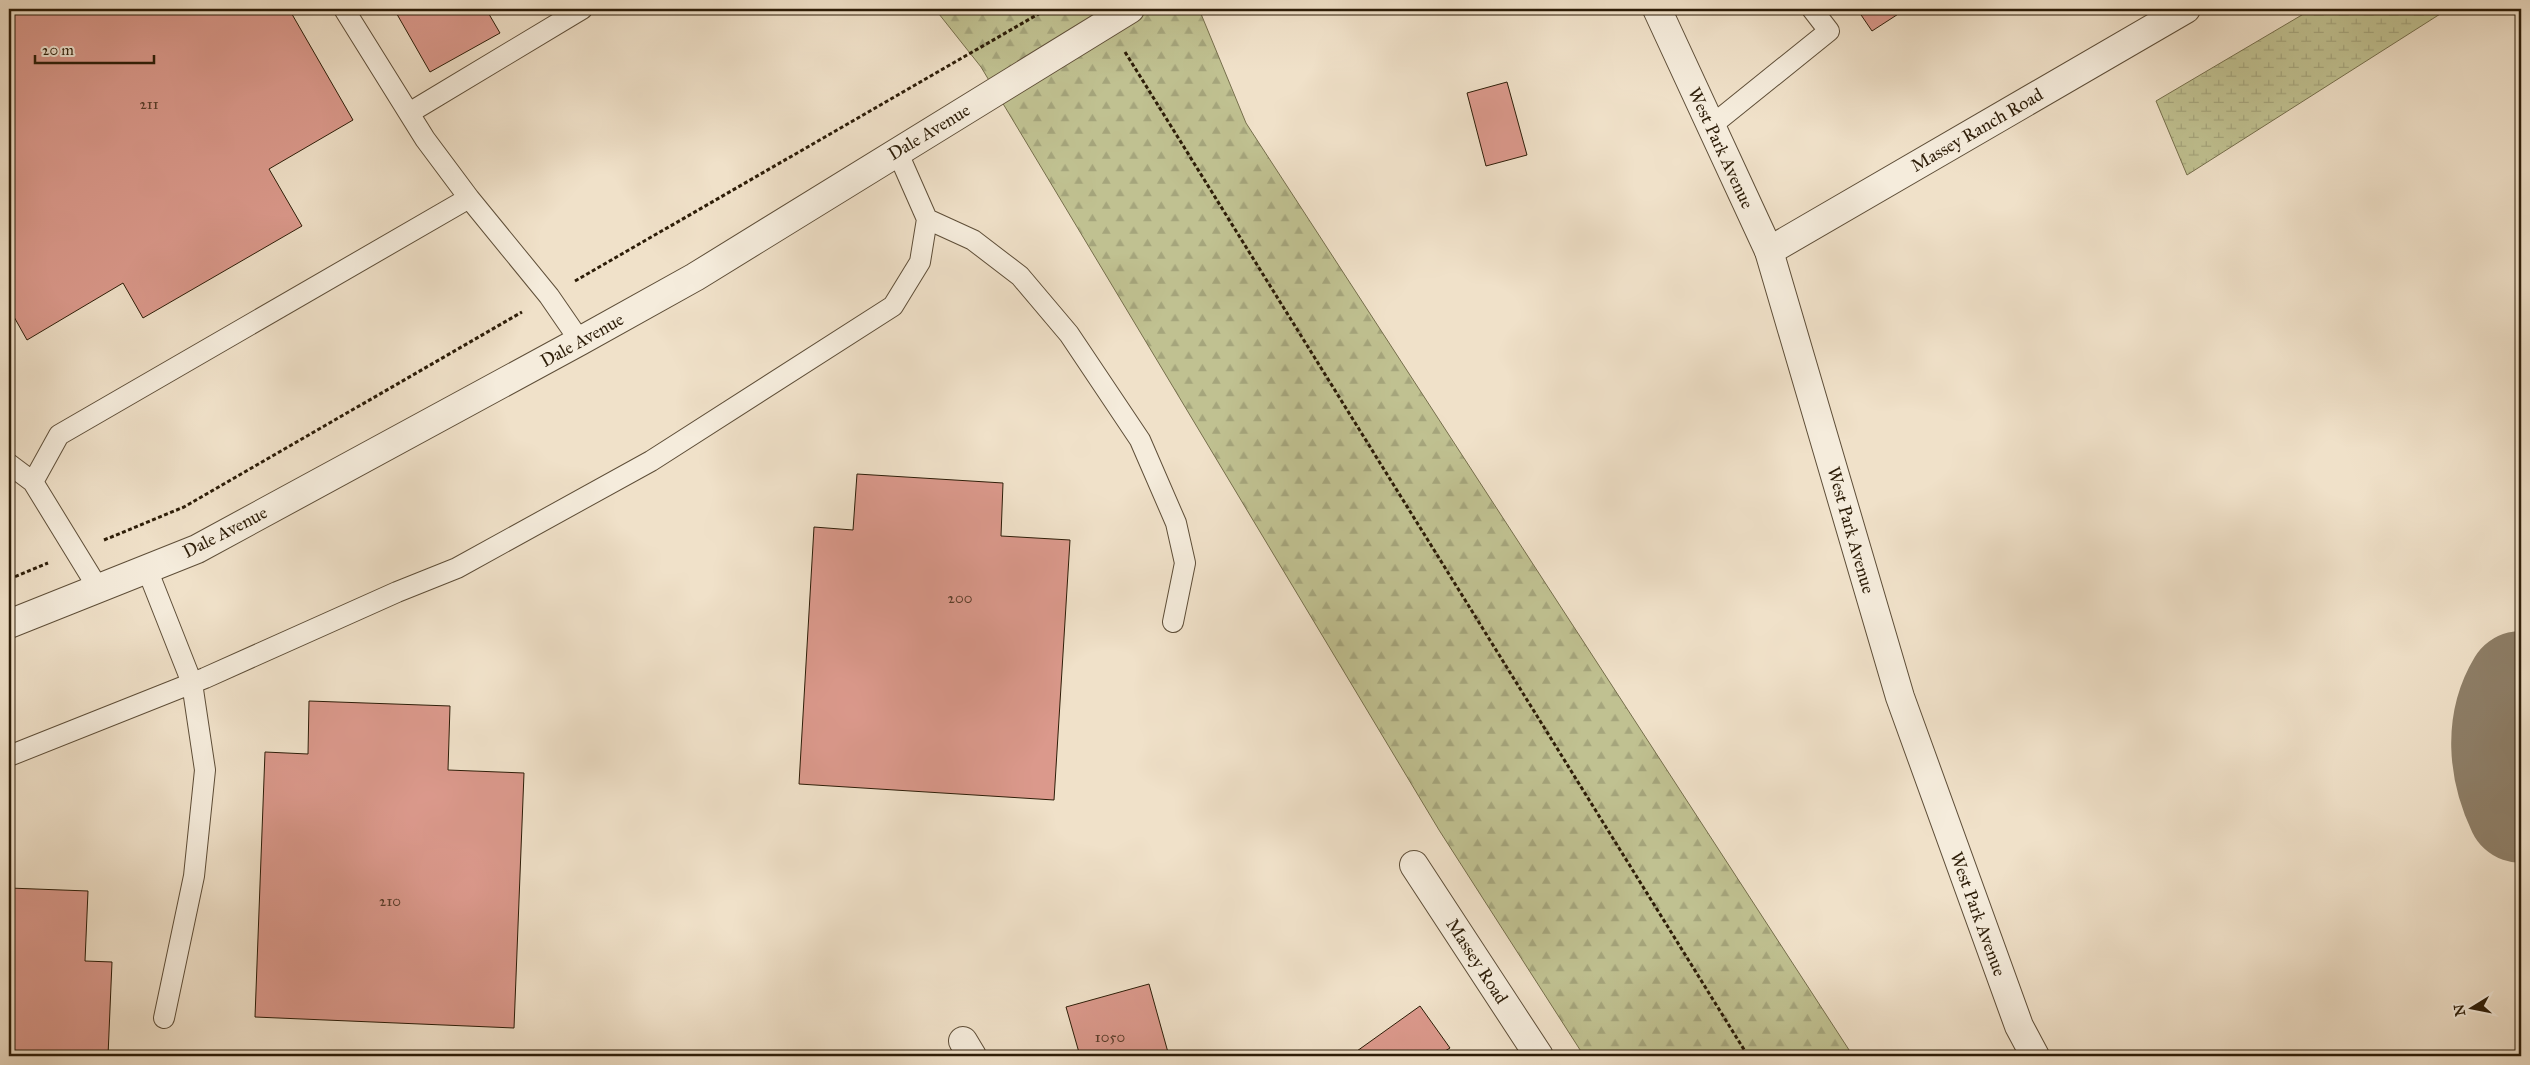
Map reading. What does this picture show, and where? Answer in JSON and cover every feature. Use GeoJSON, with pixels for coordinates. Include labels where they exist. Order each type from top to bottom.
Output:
{"type":"FeatureCollection","features":[{"type":"Feature","properties":{"kind":"street","name":"Dale Avenue"},"geometry":{"type":"LineString","coordinates":[[9,624],[197,549],[580,341],[695,277],[1130,9]]}},
{"type":"Feature","properties":{"kind":"street","name":"West Park Avenue"},"geometry":{"type":"LineString","coordinates":[[1657,9],[1769,251],[1900,697],[2019,1026],[2035,1056]]}},
{"type":"Feature","properties":{"kind":"street","name":"Massey Ranch Road"},"geometry":{"type":"LineString","coordinates":[[1769,251],[2186,9]]}},
{"type":"Feature","properties":{"kind":"street","name":"Massey Road"},"geometry":{"type":"LineString","coordinates":[[1414,865],[1539,1056]]}},
{"type":"Feature","properties":{"kind":"lane"},"geometry":{"type":"LineString","coordinates":[[344,9],[425,139],[469,198],[549,296],[580,341]]}},
{"type":"Feature","properties":{"kind":"lane"},"geometry":{"type":"LineString","coordinates":[[409,113],[582,9]]}},
{"type":"Feature","properties":{"kind":"lane"},"geometry":{"type":"LineString","coordinates":[[1711,126],[1829,31],[1812,9]]}},
{"type":"Feature","properties":{"kind":"lane"},"geometry":{"type":"LineString","coordinates":[[9,756],[192,683],[397,592],[458,568],[651,461],[892,306],[920,262],[927,219],[897,151]]}},
{"type":"Feature","properties":{"kind":"lane"},"geometry":{"type":"LineString","coordinates":[[33,482],[59,435],[469,198]]}},
{"type":"Feature","properties":{"kind":"lane"},"geometry":{"type":"LineString","coordinates":[[927,219],[973,240],[1020,276],[1069,334],[1140,440],[1176,523],[1185,563],[1173,622]]}},
{"type":"Feature","properties":{"kind":"lane"},"geometry":{"type":"LineString","coordinates":[[9,464],[33,482],[98,588]]}},
{"type":"Feature","properties":{"kind":"lane"},"geometry":{"type":"LineString","coordinates":[[147,569],[192,683],[204,770],[194,876],[164,1018]]}},
{"type":"Feature","properties":{"kind":"path"},"geometry":{"type":"LineString","coordinates":[[1107,23],[1748,1056]]}},
{"type":"Feature","properties":{"kind":"green space"},"geometry":{"type":"Polygon","coordinates":[[[935,9],[1199,9],[1246,123],[1853,1056],[1584,1056],[1439,830],[981,67],[935,9]]]}},
{"type":"Feature","properties":{"kind":"green space"},"geometry":{"type":"Polygon","coordinates":[[[2312,9],[2448,9],[2187,175],[2156,101],[2312,9]]]}},
{"type":"Feature","properties":{"kind":"building"},"geometry":{"type":"Polygon","coordinates":[[[289,9],[353,120],[269,169],[302,226],[143,318],[123,283],[27,340],[9,308],[9,10],[289,9]]]}},
{"type":"Feature","properties":{"kind":"building"},"geometry":{"type":"Polygon","coordinates":[[[394,9],[486,9],[500,33],[430,72],[394,9]]]}},
{"type":"Feature","properties":{"kind":"building"},"geometry":{"type":"Polygon","coordinates":[[[1857,9],[1906,9],[1872,31],[1857,9]]]}},
{"type":"Feature","properties":{"kind":"building"},"geometry":{"type":"Polygon","coordinates":[[[1507,82],[1527,155],[1486,166],[1467,93],[1507,82]]]}},
{"type":"Feature","properties":{"kind":"building"},"geometry":{"type":"Polygon","coordinates":[[[857,474],[1003,483],[1001,536],[1070,540],[1054,800],[799,784],[814,527],[853,530],[857,474]]]}},
{"type":"Feature","properties":{"kind":"building"},"geometry":{"type":"Polygon","coordinates":[[[309,701],[450,706],[448,770],[524,773],[514,1028],[255,1017],[265,752],[308,754],[309,701]]]}},
{"type":"Feature","properties":{"kind":"building"},"geometry":{"type":"Polygon","coordinates":[[[9,888],[88,891],[85,961],[112,962],[108,1056],[9,1056],[9,888]]]}},
{"type":"Feature","properties":{"kind":"building"},"geometry":{"type":"Polygon","coordinates":[[[1149,984],[1169,1056],[1080,1056],[1066,1007],[1149,984]]]}},
{"type":"Feature","properties":{"kind":"building"},"geometry":{"type":"Polygon","coordinates":[[[1420,1006],[1450,1048],[1437,1056],[1350,1056],[1420,1006]]]}},
{"type":"Feature","properties":{"kind":"taxiway"},"geometry":{"type":"LineString","coordinates":[[2521,685],[2509,715],[2505,746],[2510,778],[2521,809]]}}]}
